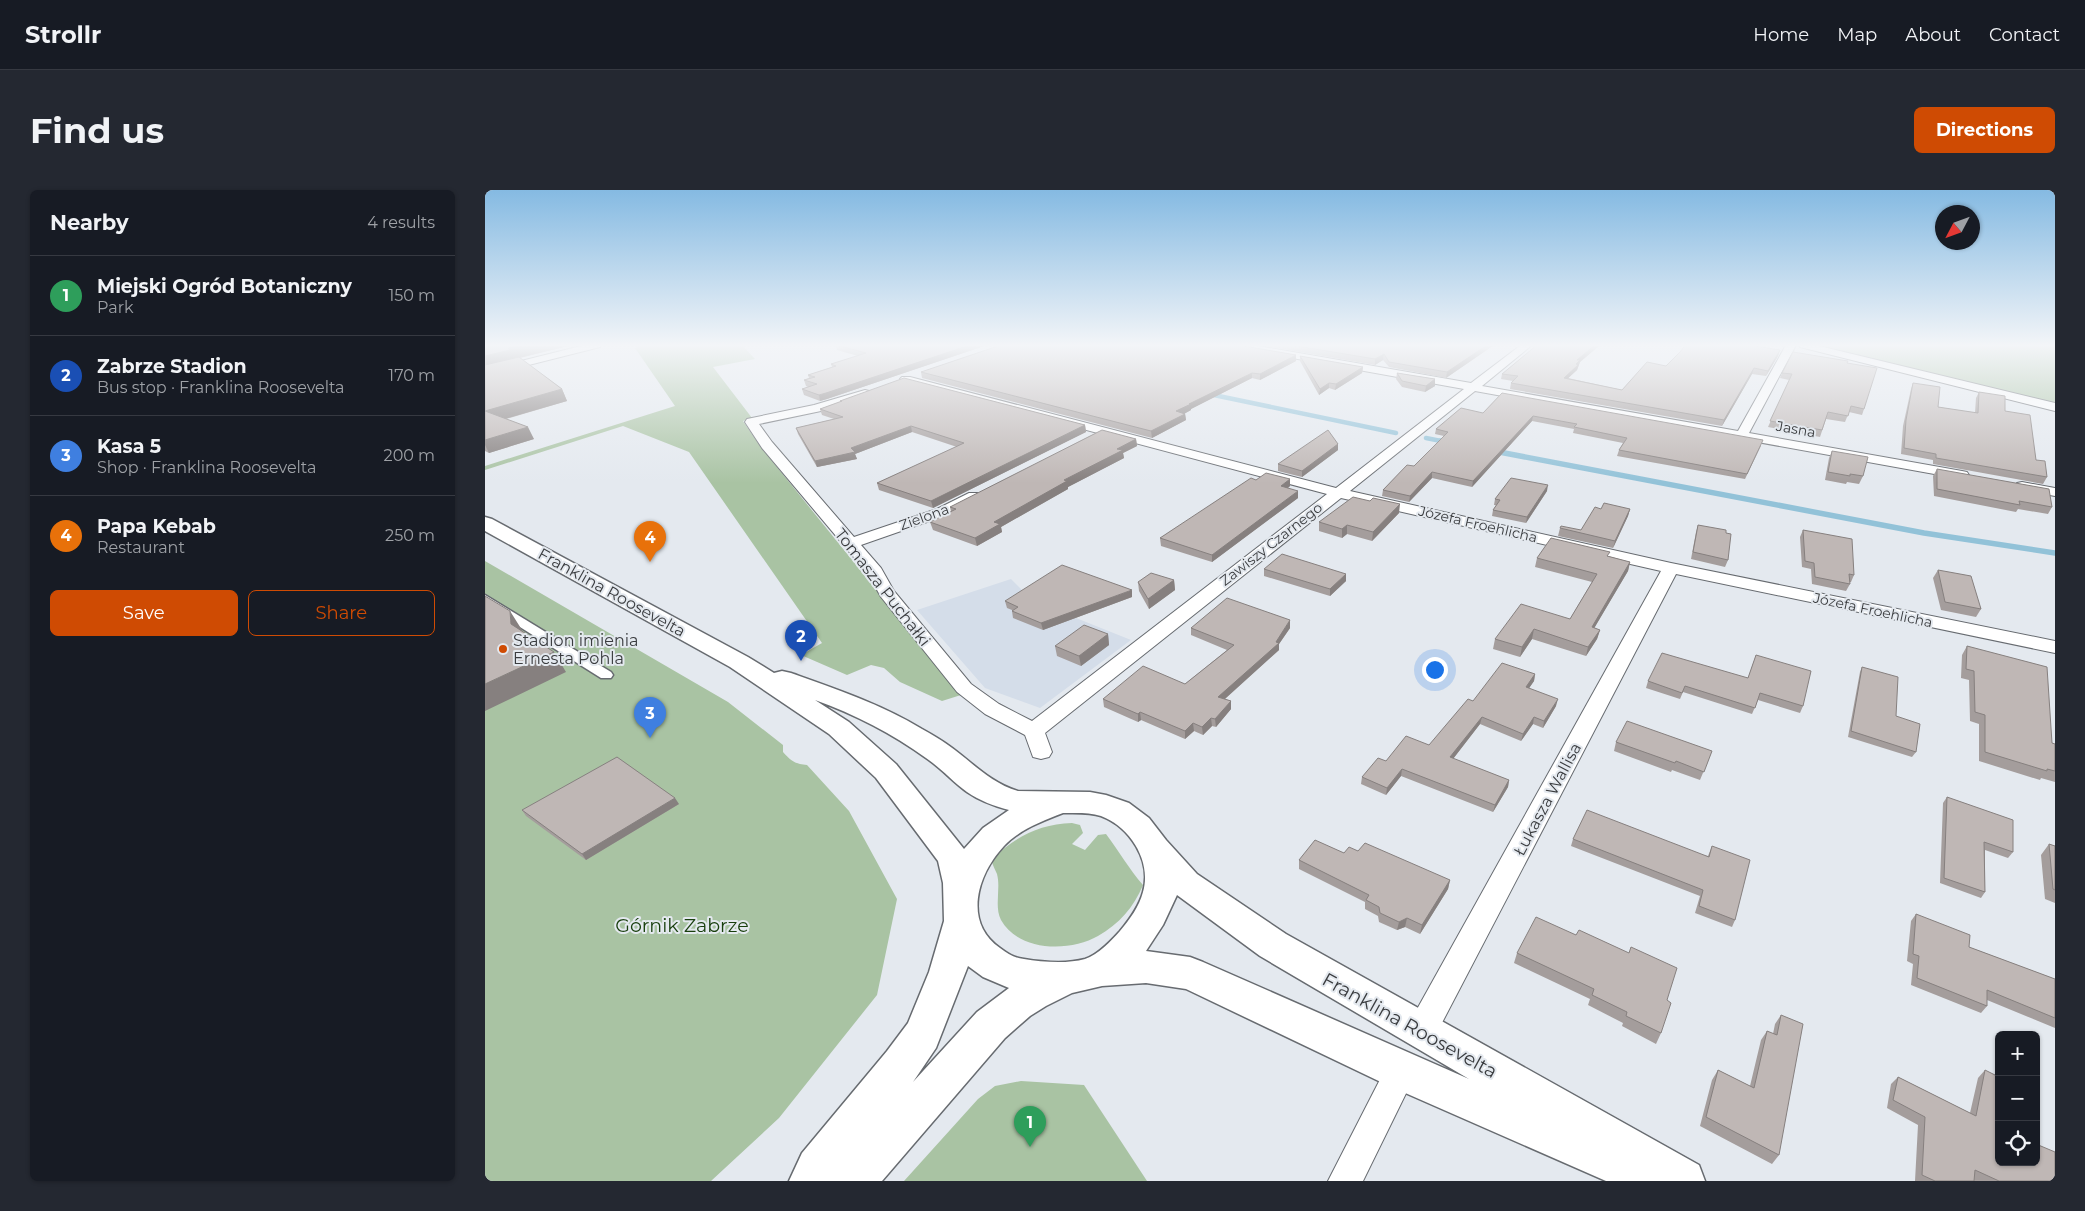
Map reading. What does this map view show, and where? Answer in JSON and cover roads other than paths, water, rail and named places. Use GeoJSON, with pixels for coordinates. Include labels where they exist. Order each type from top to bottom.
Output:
{"type":"FeatureCollection","features":[{"type":"Feature","properties":{"kind":"street","name":"Tomasza Puchałki"},"geometry":{"type":"LineString","coordinates":[[869,391],[817,408],[751,422],[767,445],[875,572],[899,608],[964,688],[992,709],[1034,730]]}},
{"type":"Feature","properties":{"kind":"street","name":"Józefa Froehlicha"},"geometry":{"type":"LineString","coordinates":[[946,391],[1103,430],[1337,492],[1671,568],[2055,647]]}},
{"type":"Feature","properties":{"kind":"street","name":"Zawiszy Czarnego"},"geometry":{"type":"LineString","coordinates":[[1034,730],[1467,391]]}},
{"type":"Feature","properties":{"kind":"street","name":"Jasna"},"geometry":{"type":"LineString","coordinates":[[1497,391],[1972,477]]}},
{"type":"Feature","properties":{"kind":"street"},"geometry":{"type":"LineString","coordinates":[[1742,435],[1766,391]]}},
{"type":"Feature","properties":{"kind":"street"},"geometry":{"type":"LineString","coordinates":[[1991,391],[2055,407]]}},
{"type":"Feature","properties":{"kind":"street"},"geometry":{"type":"LineString","coordinates":[[1085,439],[1103,430]]}},
{"type":"Feature","properties":{"kind":"street"},"geometry":{"type":"LineString","coordinates":[[2010,484],[2055,492]]}},
{"type":"Feature","properties":{"kind":"street","name":"Zielona"},"geometry":{"type":"LineString","coordinates":[[851,543],[942,512],[988,489]]}},
{"type":"Feature","properties":{"kind":"street","name":"Franklina Roosevelta"},"geometry":{"type":"LineString","coordinates":[[485,523],[739,662],[839,728],[867,751],[921,814],[954,858],[960,874],[961,909]]}},
{"type":"Feature","properties":{"kind":"street","name":"Łukasza Wallisa"},"geometry":{"type":"LineString","coordinates":[[1422,1030],[1671,568]]}},
{"type":"Feature","properties":{"kind":"street"},"geometry":{"type":"LineString","coordinates":[[485,599],[606,675]]}},
{"type":"Feature","properties":{"kind":"street","name":"Franklina Roosevelta"},"geometry":{"type":"LineString","coordinates":[[739,662],[850,703],[875,715],[923,742],[978,785],[1000,797],[1018,802],[1095,804],[1123,814],[1137,824],[1146,834],[1153,847],[1185,883],[1273,945],[1683,1181]]}},
{"type":"Feature","properties":{"kind":"street"},"geometry":{"type":"LineString","coordinates":[[1034,730],[1041,752]]}},
{"type":"Feature","properties":{"kind":"street"},"geometry":{"type":"LineString","coordinates":[[811,1181],[818,1169],[901,1065],[922,1035],[949,972],[970,866],[981,849],[995,835],[1017,820],[1061,802]]}},
{"type":"Feature","properties":{"kind":"street"},"geometry":{"type":"LineString","coordinates":[[852,1181],[991,1025],[1010,1007],[1037,990],[1083,974],[1121,954],[1136,938],[1149,919],[1158,900],[1162,884],[1160,866],[1153,847]]}},
{"type":"Feature","properties":{"kind":"street"},"geometry":{"type":"LineString","coordinates":[[961,909],[969,942],[982,957],[997,966],[1017,974],[1083,974],[1124,967],[1146,967],[1189,973],[1257,1002],[1401,1071],[1658,1181]]}},
{"type":"Feature","properties":{"kind":"street"},"geometry":{"type":"LineString","coordinates":[[1345,1181],[1401,1071]]}},
{"type":"Feature","properties":{"kind":"waterway"},"geometry":{"type":"LineString","coordinates":[[1209,394],[1396,433]]}},
{"type":"Feature","properties":{"kind":"waterway"},"geometry":{"type":"LineString","coordinates":[[1426,438],[1446,442]]}},
{"type":"Feature","properties":{"kind":"waterway"},"geometry":{"type":"LineString","coordinates":[[1440,441],[1449,443]]}},
{"type":"Feature","properties":{"kind":"waterway"},"geometry":{"type":"LineString","coordinates":[[1494,451],[1924,533],[2055,553]]}},
{"type":"Feature","properties":{"kind":"place","name":"Papa Kebab"},"geometry":{"type":"Point","coordinates":[650,562]}},
{"type":"Feature","properties":{"kind":"place","name":"Stadion imienia Ernesta Pohla"},"geometry":{"type":"Point","coordinates":[503,649]}},
{"type":"Feature","properties":{"kind":"place","name":"Zabrze Stadion"},"geometry":{"type":"Point","coordinates":[801,661]}},
{"type":"Feature","properties":{"kind":"place","name":"Kasa 5"},"geometry":{"type":"Point","coordinates":[650,738]}},
{"type":"Feature","properties":{"kind":"place","name":"Miejski Ogród Botaniczny"},"geometry":{"type":"Point","coordinates":[1030,1147]}},
{"type":"Feature","properties":{"kind":"park label","name":"Górnik Zabrze"},"geometry":{"type":"Point","coordinates":[682,925]}}]}
